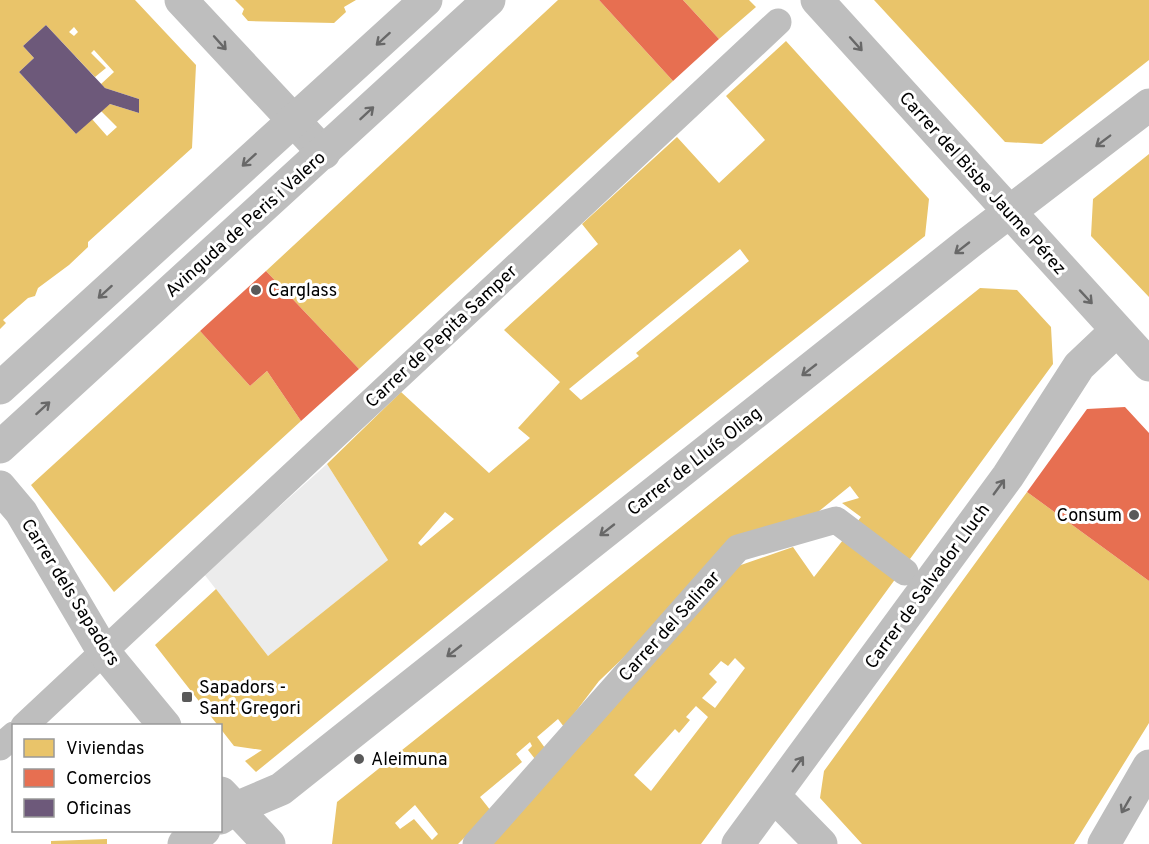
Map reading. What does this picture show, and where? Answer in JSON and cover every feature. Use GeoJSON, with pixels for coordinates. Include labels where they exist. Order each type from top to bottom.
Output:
{"type":"FeatureCollection","features":[{"type":"Feature","properties":{"kind":"street"},"geometry":{"type":"LineString","coordinates":[[181,0],[324,153]]}},
{"type":"Feature","properties":{"kind":"street"},"geometry":{"type":"LineString","coordinates":[[0,388],[426,0]]}},
{"type":"Feature","properties":{"kind":"street","name":"Avinguda de Peris i Valero"},"geometry":{"type":"LineString","coordinates":[[0,447],[489,0]]}},
{"type":"Feature","properties":{"kind":"street","name":"Carrer del Bisbe Jaume Pérez"},"geometry":{"type":"LineString","coordinates":[[817,0],[1008,213],[1149,365]]}},
{"type":"Feature","properties":{"kind":"street","name":"Carrer de Pepita Samper"},"geometry":{"type":"LineString","coordinates":[[26,724],[778,22]]}},
{"type":"Feature","properties":{"kind":"street","name":"Carrer de Lluís Oliag"},"geometry":{"type":"LineString","coordinates":[[225,807],[281,789],[1008,213],[1149,105]]}},
{"type":"Feature","properties":{"kind":"street","name":"Carrer de Salvador Lluch"},"geometry":{"type":"LineString","coordinates":[[738,844],[1008,476],[1079,366],[1117,330]]}},
{"type":"Feature","properties":{"kind":"street","name":"Carrer dels Sapadors"},"geometry":{"type":"LineString","coordinates":[[0,487],[21,512],[104,651],[163,724]]}},
{"type":"Feature","properties":{"kind":"street","name":"Carrer del Salinar"},"geometry":{"type":"LineString","coordinates":[[476,844],[738,548],[836,520],[905,572]]}},
{"type":"Feature","properties":{"kind":"street"},"geometry":{"type":"LineString","coordinates":[[0,747],[12,737]]}},
{"type":"Feature","properties":{"kind":"street"},"geometry":{"type":"LineString","coordinates":[[1104,844],[1149,766]]}},
{"type":"Feature","properties":{"kind":"street"},"geometry":{"type":"LineString","coordinates":[[774,796],[821,844]]}},
{"type":"Feature","properties":{"kind":"street"},"geometry":{"type":"LineString","coordinates":[[225,807],[269,844]]}},
{"type":"Feature","properties":{"kind":"street"},"geometry":{"type":"LineString","coordinates":[[184,844],[202,832]]}},
{"type":"Feature","properties":{"kind":"shaded area"},"geometry":{"type":"Polygon","coordinates":[[[327,464],[388,560],[268,656],[204,574],[327,464]]]}},
{"type":"Feature","properties":{"kind":"building: Viviendas"},"geometry":{"type":"Polygon","coordinates":[[[0,0],[135,0],[196,65],[192,148],[88,242],[88,247],[69,265],[38,288],[35,296],[28,298],[3,320],[6,323],[0,329],[0,0]],[[46,25],[23,46],[34,58],[19,72],[76,134],[92,119],[107,136],[117,127],[101,111],[110,104],[139,113],[139,99],[105,88],[101,84],[114,72],[94,50],[91,53],[106,68],[95,77],[46,25]],[[74,27],[69,32],[74,36],[78,32],[74,27]]]}},
{"type":"Feature","properties":{"kind":"building: Viviendas"},"geometry":{"type":"Polygon","coordinates":[[[235,0],[356,0],[344,7],[346,12],[334,23],[248,21],[242,14],[244,9],[235,0]]]}},
{"type":"Feature","properties":{"kind":"building: Viviendas"},"geometry":{"type":"Polygon","coordinates":[[[558,0],[599,0],[673,81],[359,369],[266,271],[558,0]]]}},
{"type":"Feature","properties":{"kind":"building: Viviendas"},"geometry":{"type":"Polygon","coordinates":[[[683,0],[749,0],[756,7],[719,39],[683,0]]]}},
{"type":"Feature","properties":{"kind":"building: Viviendas"},"geometry":{"type":"Polygon","coordinates":[[[874,0],[1149,0],[1149,60],[1042,144],[1005,142],[874,0]]]}},
{"type":"Feature","properties":{"kind":"building: Viviendas"},"geometry":{"type":"Polygon","coordinates":[[[786,41],[929,199],[925,236],[553,530],[256,772],[245,761],[262,750],[234,746],[222,731],[222,724],[217,724],[155,645],[216,589],[268,656],[388,560],[327,464],[401,392],[489,473],[530,438],[518,428],[560,382],[504,330],[598,244],[582,224],[677,137],[719,183],[765,140],[726,96],[786,41]],[[740,249],[569,389],[581,400],[639,356],[636,353],[749,261],[740,249]],[[445,512],[418,543],[421,546],[454,519],[445,512]]]}},
{"type":"Feature","properties":{"kind":"building: Viviendas"},"geometry":{"type":"Polygon","coordinates":[[[1149,154],[1149,297],[1091,236],[1093,199],[1149,154]]]}},
{"type":"Feature","properties":{"kind":"building: Viviendas"},"geometry":{"type":"Polygon","coordinates":[[[980,288],[1017,290],[1051,327],[1053,364],[701,844],[491,844],[738,566],[793,547],[814,577],[861,517],[842,503],[859,498],[850,486],[818,512],[734,537],[645,637],[599,681],[564,727],[558,719],[537,737],[545,748],[535,759],[528,750],[532,746],[530,742],[516,754],[522,762],[480,797],[491,811],[458,844],[332,844],[337,802],[980,288]],[[735,658],[728,666],[721,661],[709,674],[717,682],[702,698],[715,708],[745,668],[735,658]],[[696,706],[686,717],[690,720],[679,733],[675,729],[634,775],[651,791],[708,717],[696,706]],[[415,805],[395,823],[400,829],[414,819],[432,840],[438,834],[415,805]]]}},
{"type":"Feature","properties":{"kind":"building: Viviendas"},"geometry":{"type":"Polygon","coordinates":[[[200,331],[250,386],[267,371],[301,421],[114,592],[31,485],[200,331]]]}},
{"type":"Feature","properties":{"kind":"building: Viviendas"},"geometry":{"type":"Polygon","coordinates":[[[1027,492],[1149,581],[1149,723],[1074,844],[862,844],[820,798],[824,771],[1027,492]]]}},
{"type":"Feature","properties":{"kind":"building: Viviendas"},"geometry":{"type":"Polygon","coordinates":[[[107,839],[107,844],[51,844],[51,841],[107,839]]]}},
{"type":"Feature","properties":{"kind":"building: Comercios"},"geometry":{"type":"Polygon","coordinates":[[[599,0],[683,0],[719,39],[673,81],[599,0]]]}},
{"type":"Feature","properties":{"kind":"building: Comercios"},"geometry":{"type":"Polygon","coordinates":[[[266,271],[359,369],[301,421],[267,371],[250,386],[200,331],[266,271]]]}},
{"type":"Feature","properties":{"kind":"building: Comercios"},"geometry":{"type":"Polygon","coordinates":[[[1125,407],[1149,433],[1149,581],[1027,492],[1087,409],[1125,407]]]}},
{"type":"Feature","properties":{"kind":"building: Oficinas"},"geometry":{"type":"Polygon","coordinates":[[[46,25],[105,88],[139,99],[139,113],[110,104],[76,134],[19,72],[34,58],[23,46],[46,25]]]}},
{"type":"Feature","properties":{"kind":"place","name":"Carglass"},"geometry":{"type":"Point","coordinates":[256,290]}},
{"type":"Feature","properties":{"kind":"place","name":"Consum"},"geometry":{"type":"Point","coordinates":[1134,515]}},
{"type":"Feature","properties":{"kind":"place","name":"Sapadors - Sant Gregori"},"geometry":{"type":"Point","coordinates":[187,697]}},
{"type":"Feature","properties":{"kind":"place","name":"Aleimuna"},"geometry":{"type":"Point","coordinates":[359,759]}}]}
